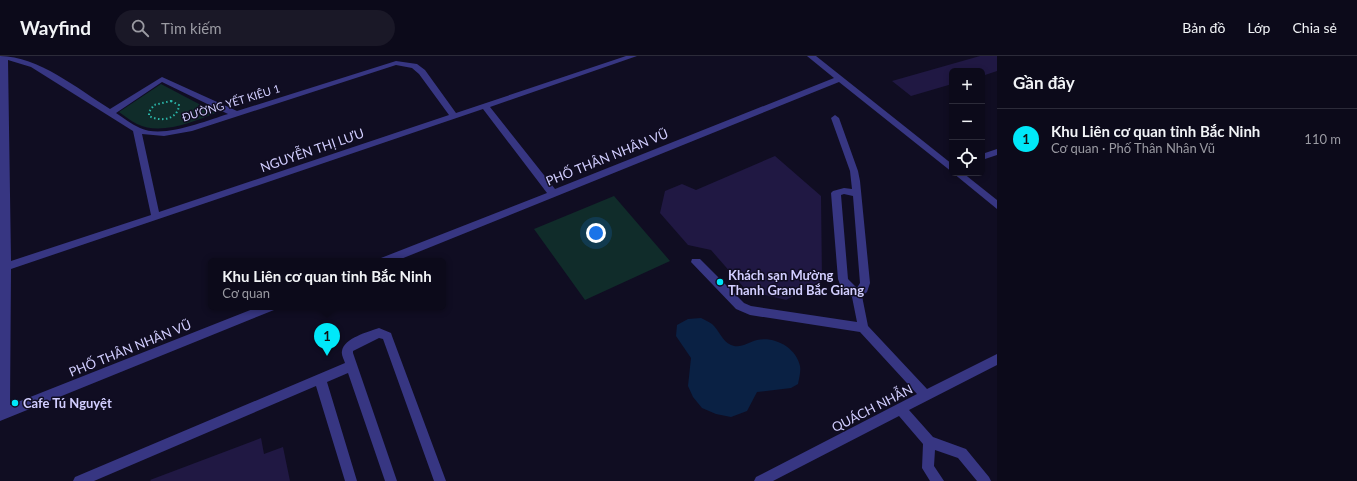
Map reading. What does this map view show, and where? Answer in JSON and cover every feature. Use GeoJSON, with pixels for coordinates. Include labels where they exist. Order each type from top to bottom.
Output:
{"type":"FeatureCollection","features":[{"type":"Feature","properties":{"kind":"street"},"geometry":{"type":"LineString","coordinates":[[0,57],[4,56],[2,414]]}},
{"type":"Feature","properties":{"kind":"street","name":"ĐƯỜNG YẾT KIÊU 1"},"geometry":{"type":"LineString","coordinates":[[4,56],[34,65],[137,130],[147,134],[164,134],[192,128],[384,66],[406,63],[414,66],[422,72],[454,116]]}},
{"type":"Feature","properties":{"kind":"street","name":"NGUYỄN THỊ LƯU"},"geometry":{"type":"LineString","coordinates":[[3,268],[633,56]]}},
{"type":"Feature","properties":{"kind":"street"},"geometry":{"type":"LineString","coordinates":[[811,56],[949,167]]}},
{"type":"Feature","properties":{"kind":"street"},"geometry":{"type":"LineString","coordinates":[[110,113],[162,79],[236,114]]}},
{"type":"Feature","properties":{"kind":"street","name":"PHỐ THÂN NHÂN VŨ"},"geometry":{"type":"LineString","coordinates":[[393,258],[840,79]]}},
{"type":"Feature","properties":{"kind":"street"},"geometry":{"type":"LineString","coordinates":[[484,106],[553,194]]}},
{"type":"Feature","properties":{"kind":"street"},"geometry":{"type":"LineString","coordinates":[[835,118],[854,171],[857,194],[865,283],[863,290],[857,295]]}},
{"type":"Feature","properties":{"kind":"street"},"geometry":{"type":"LineString","coordinates":[[137,130],[156,217]]}},
{"type":"Feature","properties":{"kind":"street"},"geometry":{"type":"LineString","coordinates":[[985,156],[997,152]]}},
{"type":"Feature","properties":{"kind":"street"},"geometry":{"type":"LineString","coordinates":[[961,176],[997,205]]}},
{"type":"Feature","properties":{"kind":"street"},"geometry":{"type":"LineString","coordinates":[[857,194],[839,191],[836,193],[835,198],[843,279],[845,284],[857,295],[863,328],[926,396]]}},
{"type":"Feature","properties":{"kind":"street"},"geometry":{"type":"LineString","coordinates":[[696,262],[740,306],[750,310],[863,328]]}},
{"type":"Feature","properties":{"kind":"street","name":"PHỐ THÂN NHÂN VŨ"},"geometry":{"type":"LineString","coordinates":[[2,414],[262,310]]}},
{"type":"Feature","properties":{"kind":"street"},"geometry":{"type":"LineString","coordinates":[[391,481],[350,366],[348,348],[355,343],[379,333],[387,336],[440,481]]}},
{"type":"Feature","properties":{"kind":"street","name":"QUÁCH NHẪN"},"geometry":{"type":"LineString","coordinates":[[760,481],[997,359]]}},
{"type":"Feature","properties":{"kind":"street"},"geometry":{"type":"LineString","coordinates":[[79,481],[350,366]]}},
{"type":"Feature","properties":{"kind":"street"},"geometry":{"type":"LineString","coordinates":[[320,379],[351,481]]}},
{"type":"Feature","properties":{"kind":"street"},"geometry":{"type":"LineString","coordinates":[[900,408],[929,442],[962,453],[985,481]]}},
{"type":"Feature","properties":{"kind":"street"},"geometry":{"type":"LineString","coordinates":[[929,442],[928,468],[938,481]]}},
{"type":"Feature","properties":{"kind":"path"},"geometry":{"type":"LineString","coordinates":[[171,101],[178,104],[178,112],[174,115],[163,120],[157,120],[149,116],[149,112],[154,105],[171,101]]}},
{"type":"Feature","properties":{"kind":"green space"},"geometry":{"type":"Polygon","coordinates":[[[161,84],[216,113],[177,126],[156,128],[137,124],[119,112],[161,84]]]}},
{"type":"Feature","properties":{"kind":"green space"},"geometry":{"type":"Polygon","coordinates":[[[614,196],[670,261],[585,300],[534,229],[614,196]]]}},
{"type":"Feature","properties":{"kind":"water"},"geometry":{"type":"Polygon","coordinates":[[[701,318],[712,324],[725,341],[731,345],[741,346],[764,339],[777,341],[789,348],[798,359],[800,366],[798,384],[791,388],[757,392],[747,411],[731,417],[716,414],[702,408],[693,397],[688,386],[691,358],[676,336],[677,325],[688,319],[701,318]]]}},
{"type":"Feature","properties":{"kind":"building"},"geometry":{"type":"Polygon","coordinates":[[[980,56],[997,56],[997,71],[985,75],[985,68],[949,68],[949,85],[911,96],[892,81],[980,56]]]}},
{"type":"Feature","properties":{"kind":"building"},"geometry":{"type":"Polygon","coordinates":[[[775,156],[821,196],[822,281],[786,300],[746,290],[711,250],[688,245],[660,213],[665,191],[682,184],[696,190],[775,156]]]}},
{"type":"Feature","properties":{"kind":"building"},"geometry":{"type":"Polygon","coordinates":[[[261,438],[264,454],[283,447],[290,481],[150,480],[261,438]]]}},
{"type":"Feature","properties":{"kind":"place","name":"Khách sạn Mường Thanh Grand Bắc Giang"},"geometry":{"type":"Point","coordinates":[720,282]}},
{"type":"Feature","properties":{"kind":"place","name":"Khu Liên cơ quan tỉnh Bắc Ninh"},"geometry":{"type":"Point","coordinates":[327,356]}},
{"type":"Feature","properties":{"kind":"place","name":"Cafe Tú Nguyệt"},"geometry":{"type":"Point","coordinates":[15,403]}}]}
